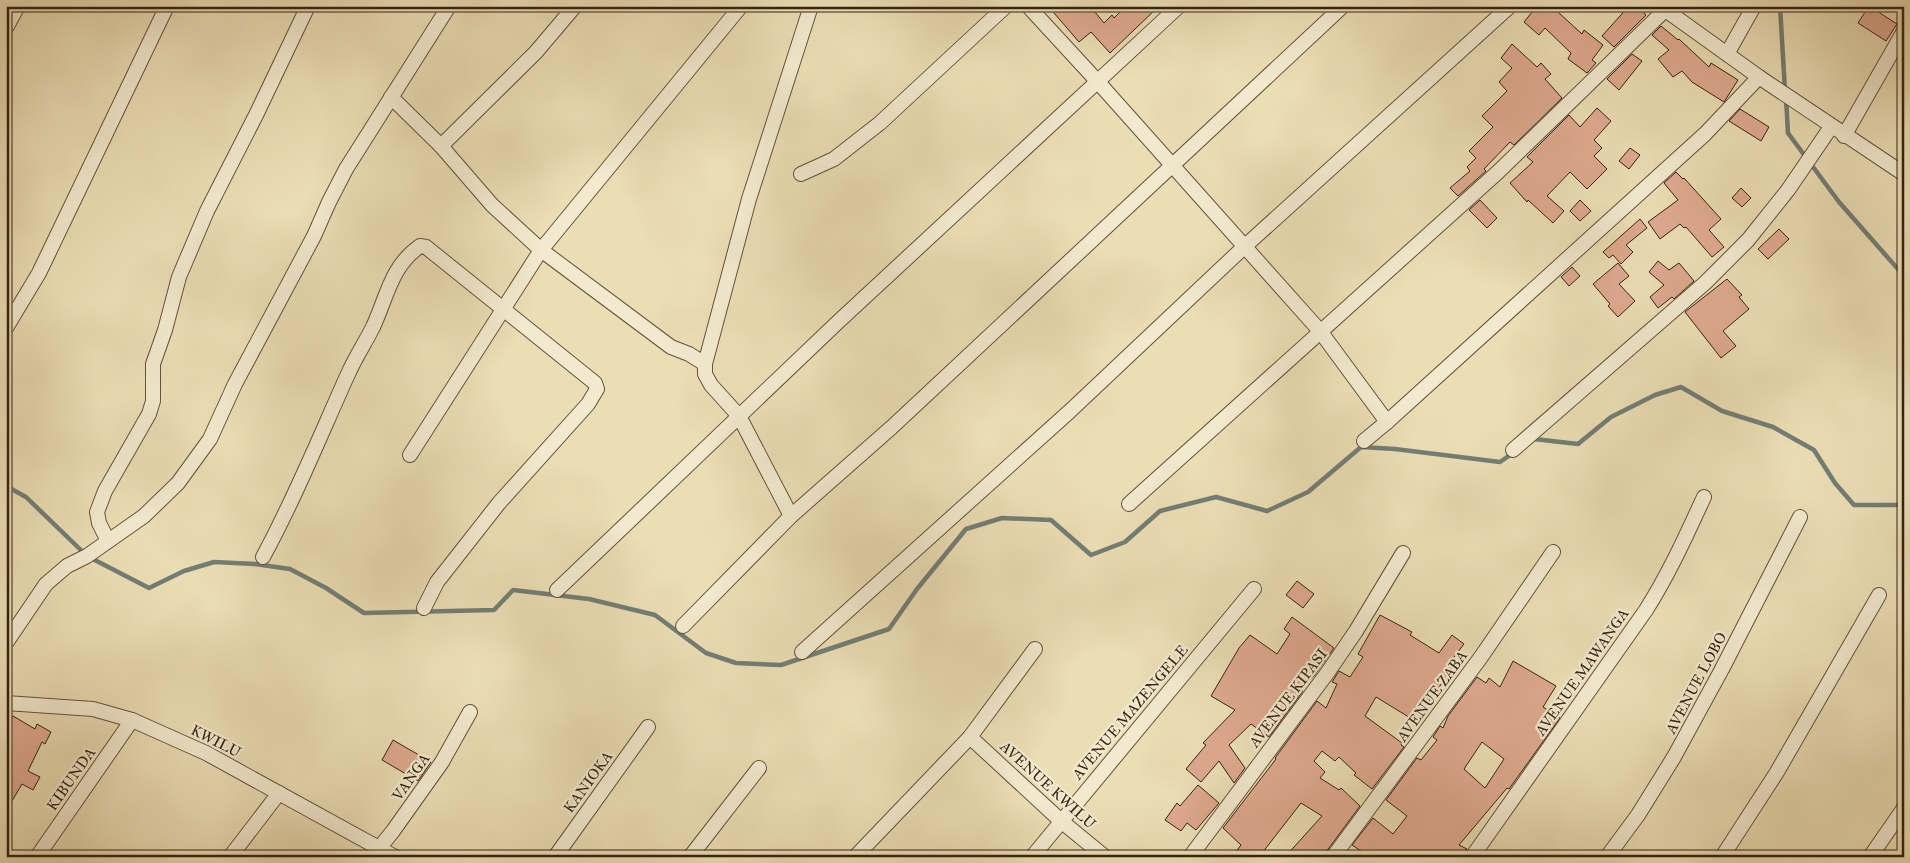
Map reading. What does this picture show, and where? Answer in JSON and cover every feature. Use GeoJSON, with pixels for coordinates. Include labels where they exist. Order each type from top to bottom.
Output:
{"type":"FeatureCollection","features":[{"type":"Feature","properties":{"kind":"street"},"geometry":{"type":"LineString","coordinates":[[6,28],[18,6]]}},
{"type":"Feature","properties":{"kind":"street"},"geometry":{"type":"LineString","coordinates":[[6,328],[39,273],[168,6]]}},
{"type":"Feature","properties":{"kind":"street"},"geometry":{"type":"LineString","coordinates":[[108,541],[99,523],[97,512],[105,491],[149,414],[153,401],[153,364],[165,330],[179,277],[207,210],[256,115],[308,6]]}},
{"type":"Feature","properties":{"kind":"street"},"geometry":{"type":"LineString","coordinates":[[6,643],[46,584],[67,566],[87,556],[144,516],[178,483],[210,439],[236,384],[314,236],[346,169],[449,6]]}},
{"type":"Feature","properties":{"kind":"street"},"geometry":{"type":"LineString","coordinates":[[440,146],[536,52],[574,6]]}},
{"type":"Feature","properties":{"kind":"street"},"geometry":{"type":"LineString","coordinates":[[410,455],[541,250],[741,6]]}},
{"type":"Feature","properties":{"kind":"street"},"geometry":{"type":"LineString","coordinates":[[791,516],[739,416],[711,386],[705,374],[705,364],[749,199],[811,6]]}},
{"type":"Feature","properties":{"kind":"street"},"geometry":{"type":"LineString","coordinates":[[800,174],[834,159],[880,123],[1006,6]]}},
{"type":"Feature","properties":{"kind":"street"},"geometry":{"type":"LineString","coordinates":[[1028,6],[1320,332],[1387,422]]}},
{"type":"Feature","properties":{"kind":"street"},"geometry":{"type":"LineString","coordinates":[[557,590],[739,416],[1179,6]]}},
{"type":"Feature","properties":{"kind":"street"},"geometry":{"type":"LineString","coordinates":[[683,626],[791,516],[892,427],[1343,6]]}},
{"type":"Feature","properties":{"kind":"street"},"geometry":{"type":"LineString","coordinates":[[802,652],[1070,411],[1244,247],[1510,6]]}},
{"type":"Feature","properties":{"kind":"street"},"geometry":{"type":"LineString","coordinates":[[1727,54],[1754,6]]}},
{"type":"Feature","properties":{"kind":"street"},"geometry":{"type":"LineString","coordinates":[[1129,504],[1498,172],[1663,8],[1844,136],[1904,174]]}},
{"type":"Feature","properties":{"kind":"street"},"geometry":{"type":"LineString","coordinates":[[1844,136],[1904,32]]}},
{"type":"Feature","properties":{"kind":"street"},"geometry":{"type":"LineString","coordinates":[[1364,441],[1698,140],[1759,77]]}},
{"type":"Feature","properties":{"kind":"street"},"geometry":{"type":"LineString","coordinates":[[391,97],[440,146],[492,205],[541,250],[672,348],[689,354],[705,364]]}},
{"type":"Feature","properties":{"kind":"street"},"geometry":{"type":"LineString","coordinates":[[1514,450],[1705,283],[1748,240],[1788,190],[1831,127]]}},
{"type":"Feature","properties":{"kind":"street"},"geometry":{"type":"LineString","coordinates":[[263,557],[296,493],[349,372],[374,325],[390,282],[410,253],[420,246],[426,247],[595,383],[597,389],[588,404],[499,503],[437,582],[424,608]]}},
{"type":"Feature","properties":{"kind":"street","name":"AVENUE MAWANGA"},"geometry":{"type":"LineString","coordinates":[[1472,857],[1650,603],[1679,552],[1704,497]]}},
{"type":"Feature","properties":{"kind":"street","name":"AVENUE LOBO"},"geometry":{"type":"LineString","coordinates":[[1607,857],[1638,814],[1674,757],[1722,669],[1800,516]]}},
{"type":"Feature","properties":{"kind":"street","name":"AVENUE KIPASI"},"geometry":{"type":"LineString","coordinates":[[1190,857],[1328,672],[1356,631],[1403,552]]}},
{"type":"Feature","properties":{"kind":"street","name":"AVENUE ZABA"},"geometry":{"type":"LineString","coordinates":[[1333,857],[1481,657],[1553,552]]}},
{"type":"Feature","properties":{"kind":"street","name":"AVENUE MAZENGELE"},"geometry":{"type":"LineString","coordinates":[[1032,857],[1254,589]]}},
{"type":"Feature","properties":{"kind":"street"},"geometry":{"type":"LineString","coordinates":[[1722,857],[1777,772],[1879,595]]}},
{"type":"Feature","properties":{"kind":"street"},"geometry":{"type":"LineString","coordinates":[[855,857],[970,737],[1035,649]]}},
{"type":"Feature","properties":{"kind":"street","name":"KWILU"},"geometry":{"type":"LineString","coordinates":[[6,703],[93,709],[132,720],[206,753],[279,793],[375,852],[395,857]]}},
{"type":"Feature","properties":{"kind":"street","name":"VANGA"},"geometry":{"type":"LineString","coordinates":[[375,852],[393,831],[442,762],[470,712]]}},
{"type":"Feature","properties":{"kind":"street","name":"KIBUNDA"},"geometry":{"type":"LineString","coordinates":[[37,857],[132,720]]}},
{"type":"Feature","properties":{"kind":"street","name":"KANIOKA"},"geometry":{"type":"LineString","coordinates":[[555,857],[648,727]]}},
{"type":"Feature","properties":{"kind":"street","name":"AVENUE KWILU"},"geometry":{"type":"LineString","coordinates":[[970,737],[1061,821],[1105,857]]}},
{"type":"Feature","properties":{"kind":"street"},"geometry":{"type":"LineString","coordinates":[[690,857],[759,768]]}},
{"type":"Feature","properties":{"kind":"street"},"geometry":{"type":"LineString","coordinates":[[230,857],[279,793]]}},
{"type":"Feature","properties":{"kind":"street"},"geometry":{"type":"LineString","coordinates":[[1870,857],[1904,808]]}},
{"type":"Feature","properties":{"kind":"building"},"geometry":{"type":"Polygon","coordinates":[[[1048,6],[1090,6],[1104,23],[1112,15],[1114,18],[1126,6],[1159,6],[1110,53],[1091,32],[1079,42],[1048,6]]]}},
{"type":"Feature","properties":{"kind":"building"},"geometry":{"type":"Polygon","coordinates":[[[1537,6],[1561,6],[1558,12],[1582,34],[1584,30],[1603,45],[1592,60],[1596,63],[1587,73],[1568,59],[1571,53],[1545,28],[1539,35],[1524,22],[1537,6]]]}},
{"type":"Feature","properties":{"kind":"building"},"geometry":{"type":"Polygon","coordinates":[[[1629,6],[1636,6],[1646,15],[1614,47],[1602,36],[1629,6]]]}},
{"type":"Feature","properties":{"kind":"building"},"geometry":{"type":"Polygon","coordinates":[[[1869,6],[1897,24],[1886,41],[1858,23],[1869,6]]]}},
{"type":"Feature","properties":{"kind":"building"},"geometry":{"type":"Polygon","coordinates":[[[1661,26],[1679,39],[1709,67],[1711,63],[1738,80],[1724,102],[1692,82],[1682,71],[1673,77],[1658,59],[1669,50],[1652,35],[1661,26]]]}},
{"type":"Feature","properties":{"kind":"building"},"geometry":{"type":"Polygon","coordinates":[[[1512,44],[1537,67],[1541,63],[1551,74],[1545,79],[1562,98],[1514,145],[1510,142],[1484,169],[1486,171],[1458,196],[1450,188],[1470,171],[1467,167],[1476,158],[1469,151],[1493,127],[1482,116],[1507,91],[1499,82],[1512,68],[1501,58],[1512,44]]]}},
{"type":"Feature","properties":{"kind":"building"},"geometry":{"type":"Polygon","coordinates":[[[1632,54],[1642,61],[1619,90],[1607,79],[1632,54]]]}},
{"type":"Feature","properties":{"kind":"building"},"geometry":{"type":"Polygon","coordinates":[[[1597,108],[1611,121],[1594,140],[1602,148],[1594,156],[1607,169],[1587,189],[1570,172],[1547,196],[1564,211],[1553,223],[1528,200],[1527,202],[1510,183],[1533,162],[1527,157],[1569,115],[1580,127],[1597,108]]]}},
{"type":"Feature","properties":{"kind":"building"},"geometry":{"type":"Polygon","coordinates":[[[1740,109],[1769,127],[1761,141],[1729,121],[1740,109]]]}},
{"type":"Feature","properties":{"kind":"building"},"geometry":{"type":"Polygon","coordinates":[[[1630,148],[1640,155],[1629,169],[1619,161],[1630,148]]]}},
{"type":"Feature","properties":{"kind":"building"},"geometry":{"type":"Polygon","coordinates":[[[1676,172],[1684,178],[1721,219],[1709,230],[1724,247],[1712,257],[1686,227],[1684,228],[1680,224],[1660,239],[1648,222],[1678,200],[1664,183],[1676,172]]]}},
{"type":"Feature","properties":{"kind":"building"},"geometry":{"type":"Polygon","coordinates":[[[1741,188],[1751,198],[1742,207],[1732,198],[1741,188]]]}},
{"type":"Feature","properties":{"kind":"building"},"geometry":{"type":"Polygon","coordinates":[[[1480,200],[1497,218],[1487,228],[1469,210],[1480,200]]]}},
{"type":"Feature","properties":{"kind":"building"},"geometry":{"type":"Polygon","coordinates":[[[1580,200],[1591,211],[1580,221],[1570,211],[1580,200]]]}},
{"type":"Feature","properties":{"kind":"building"},"geometry":{"type":"Polygon","coordinates":[[[1640,219],[1647,228],[1626,245],[1633,252],[1621,264],[1613,255],[1609,258],[1603,252],[1640,219]]]}},
{"type":"Feature","properties":{"kind":"building"},"geometry":{"type":"Polygon","coordinates":[[[1779,229],[1789,239],[1768,259],[1758,249],[1779,229]]]}},
{"type":"Feature","properties":{"kind":"building"},"geometry":{"type":"Polygon","coordinates":[[[1658,261],[1669,270],[1679,263],[1694,281],[1674,299],[1672,297],[1658,308],[1650,297],[1664,285],[1649,272],[1658,261]]]}},
{"type":"Feature","properties":{"kind":"building"},"geometry":{"type":"Polygon","coordinates":[[[1618,263],[1629,276],[1619,284],[1635,301],[1618,317],[1593,284],[1618,263]]]}},
{"type":"Feature","properties":{"kind":"building"},"geometry":{"type":"Polygon","coordinates":[[[1572,267],[1580,276],[1569,286],[1561,277],[1572,267]]]}},
{"type":"Feature","properties":{"kind":"building"},"geometry":{"type":"Polygon","coordinates":[[[1727,279],[1742,295],[1739,297],[1749,309],[1723,331],[1736,346],[1721,358],[1685,312],[1727,279]]]}},
{"type":"Feature","properties":{"kind":"building"},"geometry":{"type":"Polygon","coordinates":[[[1297,581],[1314,594],[1303,608],[1286,595],[1297,581]]]}},
{"type":"Feature","properties":{"kind":"building"},"geometry":{"type":"Polygon","coordinates":[[[1380,615],[1412,632],[1410,635],[1439,653],[1452,635],[1464,644],[1451,661],[1456,664],[1427,704],[1423,702],[1412,719],[1376,697],[1365,716],[1402,743],[1401,745],[1404,747],[1372,789],[1354,775],[1356,773],[1339,757],[1335,761],[1322,751],[1314,761],[1325,772],[1320,778],[1339,790],[1341,788],[1360,806],[1324,857],[1285,857],[1322,816],[1301,803],[1259,857],[1232,857],[1241,845],[1223,828],[1276,759],[1317,701],[1326,708],[1337,684],[1332,682],[1339,671],[1350,677],[1363,657],[1358,654],[1380,615]]]}},
{"type":"Feature","properties":{"kind":"building"},"geometry":{"type":"Polygon","coordinates":[[[1292,617],[1334,648],[1314,676],[1301,689],[1303,691],[1269,737],[1251,724],[1229,745],[1245,768],[1234,783],[1219,761],[1201,782],[1186,769],[1206,745],[1203,743],[1235,710],[1211,696],[1239,648],[1250,635],[1277,654],[1290,634],[1284,629],[1292,617]]]}},
{"type":"Feature","properties":{"kind":"building"},"geometry":{"type":"Polygon","coordinates":[[[1513,661],[1556,686],[1543,707],[1560,718],[1509,789],[1507,788],[1459,845],[1467,849],[1463,857],[1370,857],[1352,845],[1373,818],[1393,834],[1407,816],[1386,800],[1417,758],[1421,760],[1437,740],[1433,737],[1440,726],[1443,728],[1448,716],[1477,677],[1486,683],[1489,678],[1500,687],[1513,661]],[[1482,742],[1464,769],[1485,788],[1504,759],[1482,742]]]}},
{"type":"Feature","properties":{"kind":"building"},"geometry":{"type":"Polygon","coordinates":[[[13,716],[35,729],[37,724],[51,732],[45,744],[42,742],[28,771],[40,777],[33,790],[22,784],[6,811],[6,728],[13,716]]]}},
{"type":"Feature","properties":{"kind":"building"},"geometry":{"type":"Polygon","coordinates":[[[393,740],[431,762],[418,781],[382,760],[393,740]]]}},
{"type":"Feature","properties":{"kind":"building"},"geometry":{"type":"Polygon","coordinates":[[[1198,785],[1219,803],[1196,830],[1187,823],[1181,831],[1165,820],[1177,803],[1180,806],[1198,785]]]}},
{"type":"Feature","properties":{"kind":"waterway"},"geometry":{"type":"LineString","coordinates":[[1780,6],[1785,91]]}},
{"type":"Feature","properties":{"kind":"waterway"},"geometry":{"type":"LineString","coordinates":[[1786,98],[1788,133],[1839,202],[1904,276]]}},
{"type":"Feature","properties":{"kind":"waterway"},"geometry":{"type":"LineString","coordinates":[[1531,440],[1578,444],[1611,417],[1655,395],[1681,387],[1722,411],[1773,427],[1814,450],[1835,483],[1854,505],[1900,505],[1904,503]]}},
{"type":"Feature","properties":{"kind":"waterway"},"geometry":{"type":"LineString","coordinates":[[6,486],[26,497],[87,556],[149,588],[184,571],[214,562],[255,564],[290,569],[326,588],[364,613],[494,610],[513,590],[589,599],[655,615],[706,653],[736,663],[781,665],[889,629],[917,589],[966,529],[1002,518],[1051,520],[1091,555],[1125,542],[1160,511],[1216,497],[1267,511],[1308,492],[1361,447],[1395,449],[1500,462],[1513,453]]}}]}
